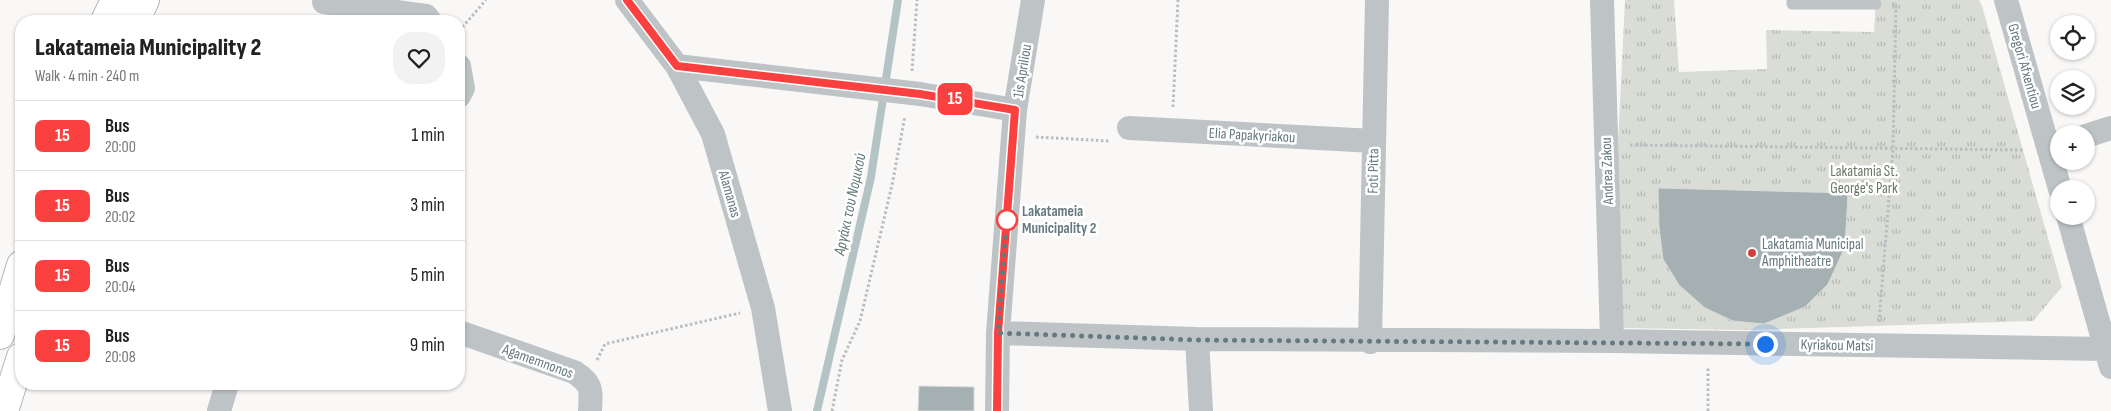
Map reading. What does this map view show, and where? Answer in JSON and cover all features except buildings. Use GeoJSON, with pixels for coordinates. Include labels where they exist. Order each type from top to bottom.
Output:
{"type":"FeatureCollection","features":[{"type":"Feature","properties":{"kind":"main road"},"geometry":{"type":"LineString","coordinates":[[108,15],[114,0]]}},
{"type":"Feature","properties":{"kind":"main road"},"geometry":{"type":"LineString","coordinates":[[138,15],[146,0]]}},
{"type":"Feature","properties":{"kind":"main road"},"geometry":{"type":"LineString","coordinates":[[0,336],[15,285]]}},
{"type":"Feature","properties":{"kind":"main road"},"geometry":{"type":"LineString","coordinates":[[4,411],[15,376]]}},
{"type":"Feature","properties":{"kind":"street","name":"Alamanas"},"geometry":{"type":"LineString","coordinates":[[627,0],[677,66],[713,134],[763,308],[780,411]]}},
{"type":"Feature","properties":{"kind":"street","name":"1is Apriliou"},"geometry":{"type":"LineString","coordinates":[[997,411],[998,333],[1015,110],[1033,0]]}},
{"type":"Feature","properties":{"kind":"street","name":"Foti Pitta"},"geometry":{"type":"LineString","coordinates":[[1370,342],[1376,0]]}},
{"type":"Feature","properties":{"kind":"street","name":"Andrea Zakou"},"geometry":{"type":"LineString","coordinates":[[1602,0],[1612,341]]}},
{"type":"Feature","properties":{"kind":"street","name":"Gregori Afxentiou"},"geometry":{"type":"LineString","coordinates":[[2006,0],[2050,136]]}},
{"type":"Feature","properties":{"kind":"street"},"geometry":{"type":"LineString","coordinates":[[324,2],[419,15]]}},
{"type":"Feature","properties":{"kind":"street"},"geometry":{"type":"LineString","coordinates":[[677,66],[915,93],[1015,110]]}},
{"type":"Feature","properties":{"kind":"street","name":"Elia Papakyriakou"},"geometry":{"type":"LineString","coordinates":[[1129,128],[1374,141]]}},
{"type":"Feature","properties":{"kind":"street"},"geometry":{"type":"LineString","coordinates":[[2095,133],[2111,128]]}},
{"type":"Feature","properties":{"kind":"street"},"geometry":{"type":"LineString","coordinates":[[2071,225],[2108,358]]}},
{"type":"Feature","properties":{"kind":"street","name":"Kyriakou Matsi"},"geometry":{"type":"LineString","coordinates":[[998,333],[1197,340],[1370,342],[1612,341],[1878,346],[2108,358]]}},
{"type":"Feature","properties":{"kind":"street","name":"Agamemnonos"},"geometry":{"type":"LineString","coordinates":[[465,334],[574,372],[586,380],[591,390],[590,411]]}},
{"type":"Feature","properties":{"kind":"street"},"geometry":{"type":"LineString","coordinates":[[1197,340],[1201,411]]}},
{"type":"Feature","properties":{"kind":"street"},"geometry":{"type":"LineString","coordinates":[[219,411],[226,390]]}},
{"type":"Feature","properties":{"kind":"lane"},"geometry":{"type":"LineString","coordinates":[[1792,0],[1792,4],[1876,4]]}},
{"type":"Feature","properties":{"kind":"path"},"geometry":{"type":"LineString","coordinates":[[465,24],[486,0]]}},
{"type":"Feature","properties":{"kind":"path"},"geometry":{"type":"LineString","coordinates":[[832,411],[842,360],[860,321],[915,93],[917,0]]}},
{"type":"Feature","properties":{"kind":"path"},"geometry":{"type":"LineString","coordinates":[[1172,131],[1178,0]]}},
{"type":"Feature","properties":{"kind":"path"},"geometry":{"type":"LineString","coordinates":[[1876,4],[1896,4],[1893,148],[1878,346]]}},
{"type":"Feature","properties":{"kind":"path"},"geometry":{"type":"LineString","coordinates":[[1013,136],[1108,142],[1129,128]]}},
{"type":"Feature","properties":{"kind":"path"},"geometry":{"type":"LineString","coordinates":[[1606,144],[2050,148]]}},
{"type":"Feature","properties":{"kind":"path"},"geometry":{"type":"LineString","coordinates":[[586,380],[605,344],[763,308]]}},
{"type":"Feature","properties":{"kind":"path"},"geometry":{"type":"LineString","coordinates":[[1708,343],[1708,411]]}},
{"type":"Feature","properties":{"kind":"green space","name":"Lakatamia St. George's Park"},"geometry":{"type":"Polygon","coordinates":[[[1625,0],[1674,0],[1679,72],[1767,69],[1766,30],[1874,32],[1876,0],[1979,0],[2062,287],[2033,321],[1744,330],[1623,328],[1616,183],[1625,0]]]}},
{"type":"Feature","properties":{"kind":"waterway","name":"Αργάκι του Νομικού"},"geometry":{"type":"LineString","coordinates":[[817,411],[871,177],[898,0]]}},
{"type":"Feature","properties":{"kind":"bus line","name":"15"},"geometry":{"type":"LineString","coordinates":[[627,0],[677,66],[920,94],[1015,110],[998,333],[997,411]]}},
{"type":"Feature","properties":{"kind":"place","name":"Lakatameia Municipality 2"},"geometry":{"type":"Point","coordinates":[1007,220]}},
{"type":"Feature","properties":{"kind":"place","name":"Lakatamia Municipal Amphitheatre"},"geometry":{"type":"Point","coordinates":[1752,253]}},
{"type":"Feature","properties":{"kind":"route"},"geometry":{"type":"LineString","coordinates":[[1007,220],[1007,215],[998,333],[1197,340],[1370,342],[1612,341],[1765,344]]}}]}
